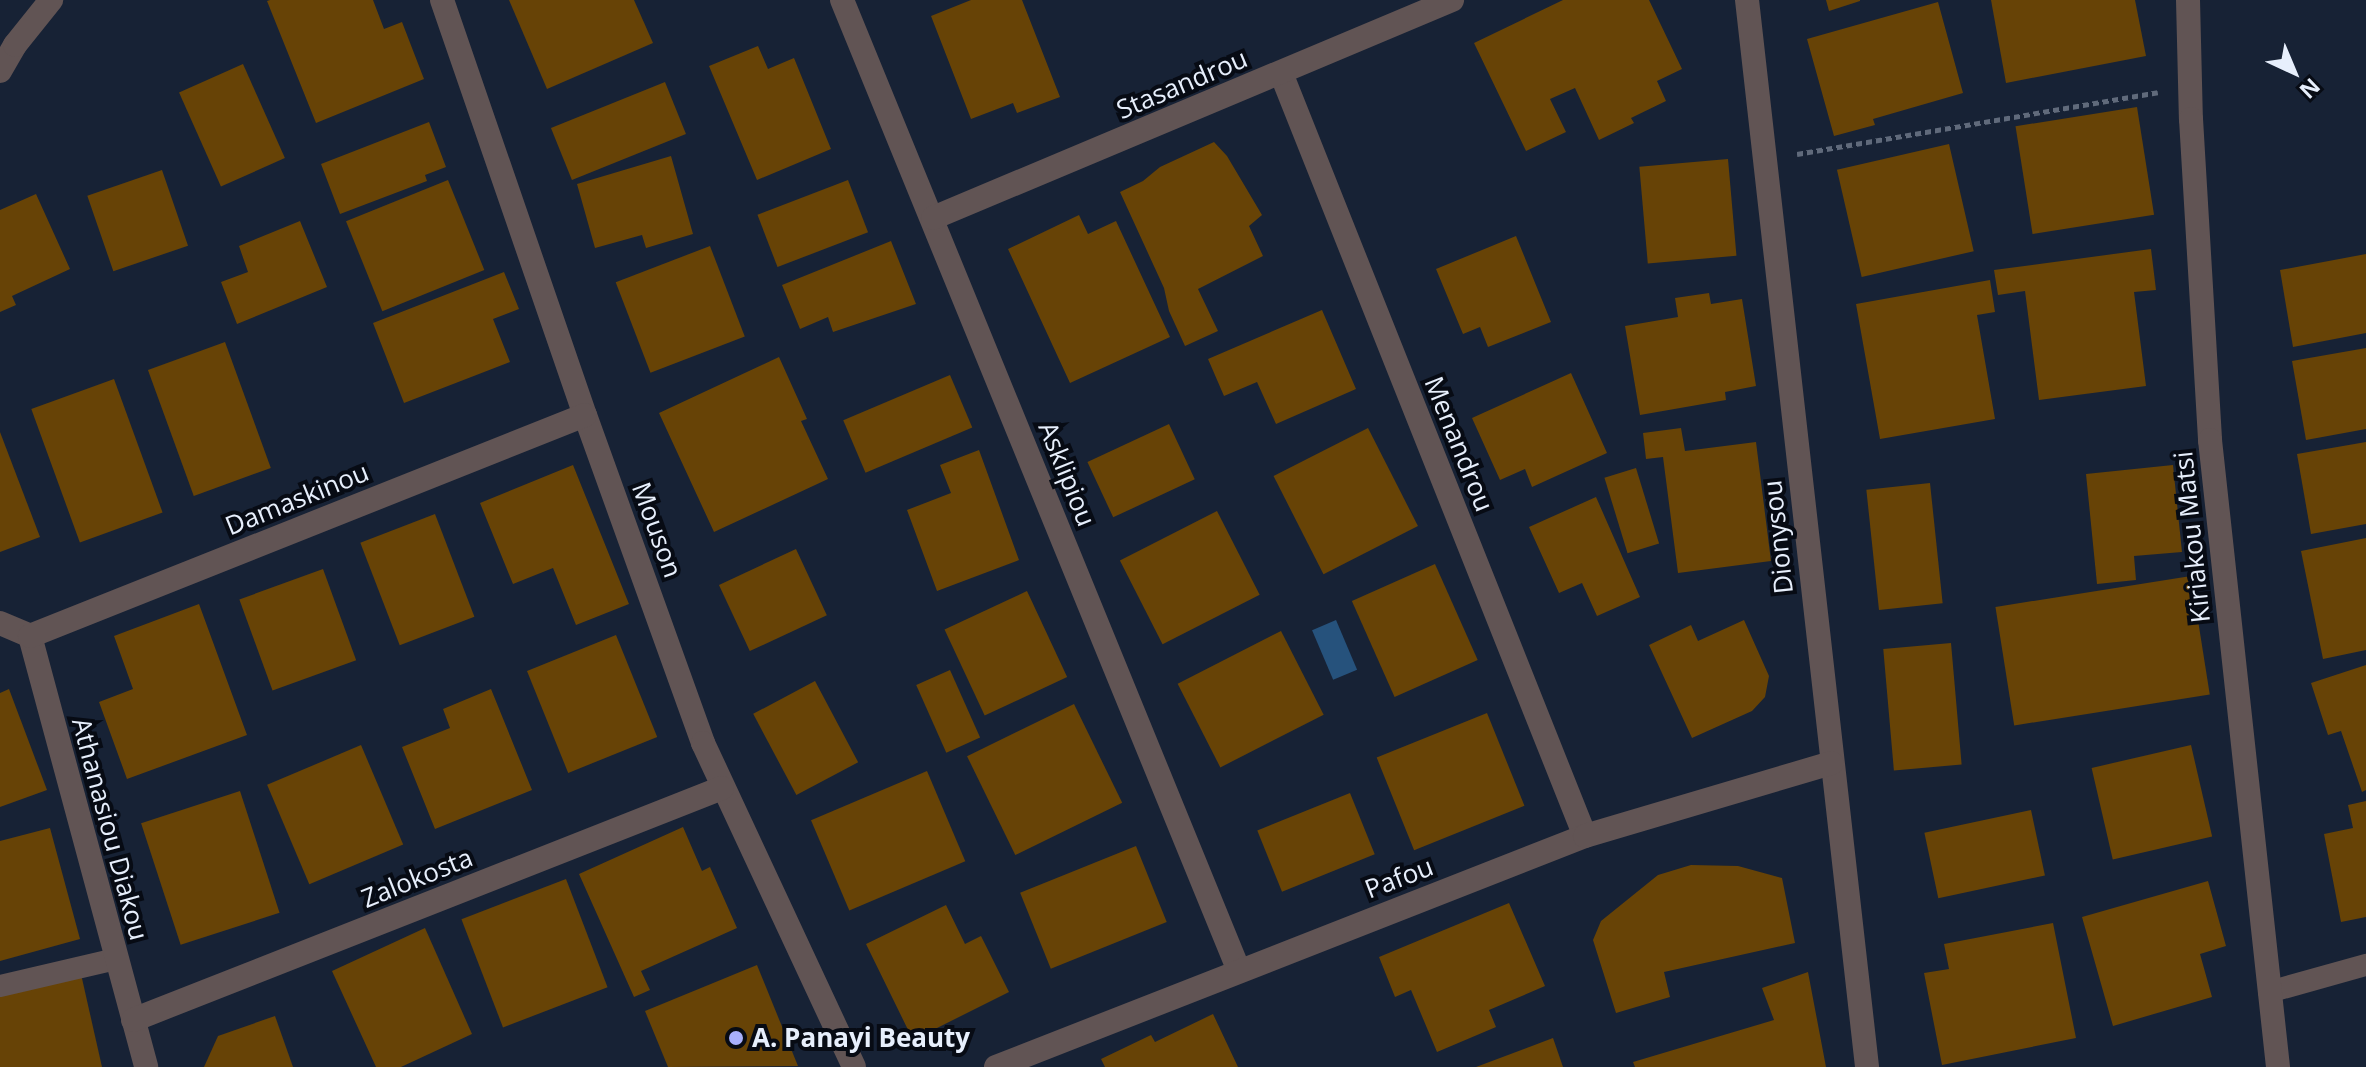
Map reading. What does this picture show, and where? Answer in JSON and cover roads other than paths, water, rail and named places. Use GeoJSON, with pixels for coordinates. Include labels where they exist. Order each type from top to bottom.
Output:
{"type":"FeatureCollection","features":[{"type":"Feature","properties":{"kind":"street"},"geometry":{"type":"LineString","coordinates":[[0,71],[8,41],[51,0]]}},
{"type":"Feature","properties":{"kind":"street","name":"Mouson"},"geometry":{"type":"LineString","coordinates":[[442,0],[585,415],[722,788],[854,1067]]}},
{"type":"Feature","properties":{"kind":"street","name":"Asklipiou"},"geometry":{"type":"LineString","coordinates":[[842,0],[1239,971]]}},
{"type":"Feature","properties":{"kind":"street","name":"Stasandrou"},"geometry":{"type":"LineString","coordinates":[[933,218],[1452,0]]}},
{"type":"Feature","properties":{"kind":"street","name":"Dionysou"},"geometry":{"type":"LineString","coordinates":[[1747,0],[1867,1067]]}},
{"type":"Feature","properties":{"kind":"street","name":"Kiriakou Matsi"},"geometry":{"type":"LineString","coordinates":[[2188,0],[2210,440],[2278,1067]]}},
{"type":"Feature","properties":{"kind":"street","name":"Menandrou"},"geometry":{"type":"LineString","coordinates":[[1281,73],[1585,836]]}},
{"type":"Feature","properties":{"kind":"street","name":"Damaskinou"},"geometry":{"type":"LineString","coordinates":[[30,636],[585,415]]}},
{"type":"Feature","properties":{"kind":"street"},"geometry":{"type":"LineString","coordinates":[[0,623],[30,636]]}},
{"type":"Feature","properties":{"kind":"street","name":"Athanasiou Diakou"},"geometry":{"type":"LineString","coordinates":[[30,636],[146,1067]]}},
{"type":"Feature","properties":{"kind":"street","name":"Pafou"},"geometry":{"type":"LineString","coordinates":[[996,1067],[1585,836],[1831,763]]}},
{"type":"Feature","properties":{"kind":"street","name":"Zalokosta"},"geometry":{"type":"LineString","coordinates":[[133,1020],[722,788]]}},
{"type":"Feature","properties":{"kind":"lane"},"geometry":{"type":"LineString","coordinates":[[0,986],[116,959]]}},
{"type":"Feature","properties":{"kind":"lane"},"geometry":{"type":"LineString","coordinates":[[2269,992],[2366,965]]}},
{"type":"Feature","properties":{"kind":"water"},"geometry":{"type":"Polygon","coordinates":[[[1336,620],[1357,670],[1333,680],[1312,630],[1336,620]]]}},
{"type":"Feature","properties":{"kind":"place","name":"A. Panayi Beauty"},"geometry":{"type":"Point","coordinates":[736,1038]}}]}
